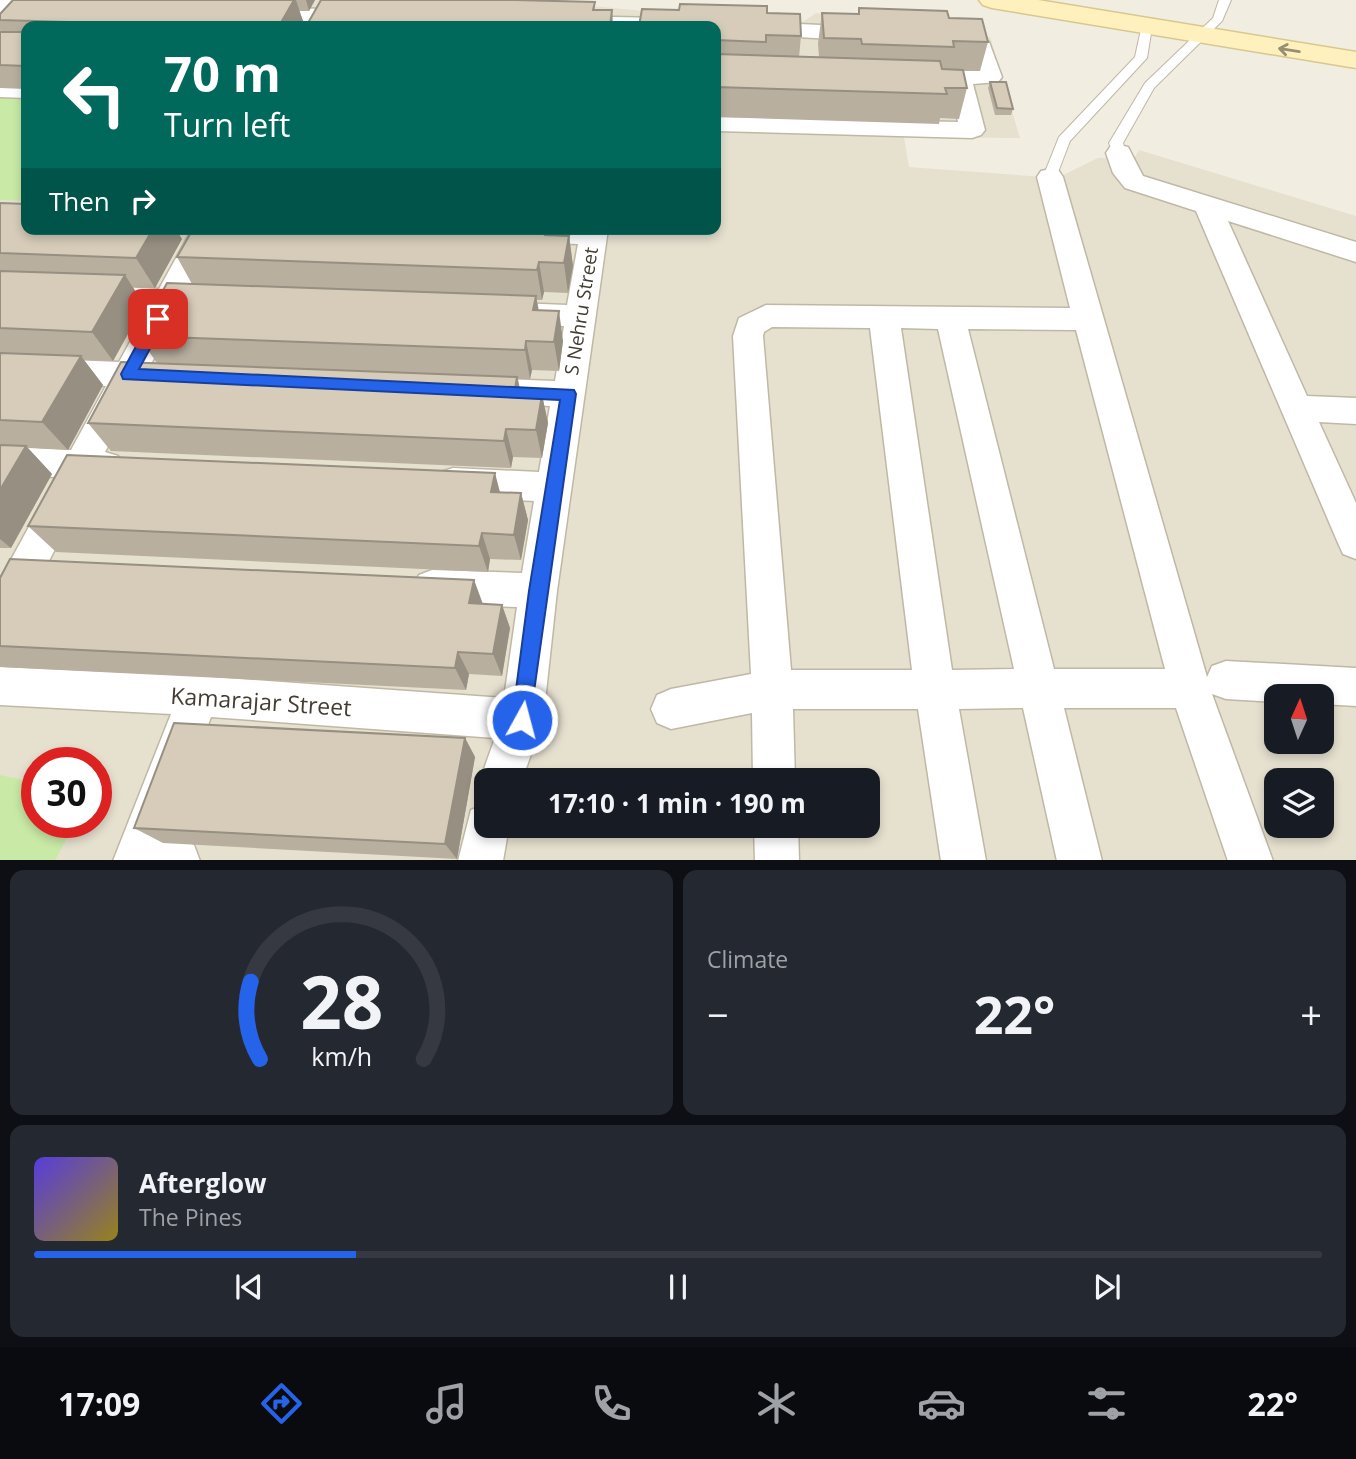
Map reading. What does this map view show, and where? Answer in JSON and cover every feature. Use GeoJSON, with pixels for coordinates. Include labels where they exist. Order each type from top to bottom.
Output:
{"type":"FeatureCollection","features":[{"type":"Feature","properties":{"kind":"main road"},"geometry":{"type":"LineString","coordinates":[[992,0],[1356,60]]}},
{"type":"Feature","properties":{"kind":"main road"},"geometry":{"type":"LineString","coordinates":[[1099,0],[1221,9],[1356,39]]}},
{"type":"Feature","properties":{"kind":"street"},"geometry":{"type":"LineString","coordinates":[[0,6],[6,0]]}},
{"type":"Feature","properties":{"kind":"street"},"geometry":{"type":"LineString","coordinates":[[239,14],[323,14],[374,18]]}},
{"type":"Feature","properties":{"kind":"street"},"geometry":{"type":"LineString","coordinates":[[721,26],[888,35]]}},
{"type":"Feature","properties":{"kind":"street"},"geometry":{"type":"LineString","coordinates":[[721,124],[972,130],[959,77],[990,78],[981,47],[926,36]]}},
{"type":"Feature","properties":{"kind":"street"},"geometry":{"type":"LineString","coordinates":[[906,84],[961,85]]}},
{"type":"Feature","properties":{"kind":"street"},"geometry":{"type":"LineString","coordinates":[[0,90],[21,91]]}},
{"type":"Feature","properties":{"kind":"street"},"geometry":{"type":"LineString","coordinates":[[1119,153],[1126,173],[1134,181],[1355,253]]}},
{"type":"Feature","properties":{"kind":"street"},"geometry":{"type":"LineString","coordinates":[[1050,177],[1088,319],[1208,684],[1251,860]]}},
{"type":"Feature","properties":{"kind":"street"},"geometry":{"type":"LineString","coordinates":[[1207,205],[1355,538]]}},
{"type":"Feature","properties":{"kind":"street"},"geometry":{"type":"LineString","coordinates":[[0,617],[13,567],[81,464],[203,235]]}},
{"type":"Feature","properties":{"kind":"street","name":"S Nehru Street"},"geometry":{"type":"LineString","coordinates":[[505,768],[522,720],[538,591],[594,235]]}},
{"type":"Feature","properties":{"kind":"street"},"geometry":{"type":"LineString","coordinates":[[65,296],[237,303]]}},
{"type":"Feature","properties":{"kind":"street"},"geometry":{"type":"LineString","coordinates":[[484,313],[580,316]]}},
{"type":"Feature","properties":{"kind":"street"},"geometry":{"type":"LineString","coordinates":[[774,768],[772,690],[750,326],[766,316],[951,320],[1088,319]]}},
{"type":"Feature","properties":{"kind":"street"},"geometry":{"type":"LineString","coordinates":[[884,318],[935,689],[964,860]]}},
{"type":"Feature","properties":{"kind":"street"},"geometry":{"type":"LineString","coordinates":[[951,320],[1080,860]]}},
{"type":"Feature","properties":{"kind":"street"},"geometry":{"type":"LineString","coordinates":[[0,369],[184,377]]}},
{"type":"Feature","properties":{"kind":"street"},"geometry":{"type":"LineString","coordinates":[[445,389],[568,394]]}},
{"type":"Feature","properties":{"kind":"street"},"geometry":{"type":"LineString","coordinates":[[1297,408],[1356,411]]}},
{"type":"Feature","properties":{"kind":"street"},"geometry":{"type":"LineString","coordinates":[[0,460],[136,467]]}},
{"type":"Feature","properties":{"kind":"street"},"geometry":{"type":"LineString","coordinates":[[429,481],[554,487]]}},
{"type":"Feature","properties":{"kind":"street"},"geometry":{"type":"LineString","coordinates":[[13,567],[67,570]]}},
{"type":"Feature","properties":{"kind":"street"},"geometry":{"type":"LineString","coordinates":[[399,585],[538,591]]}},
{"type":"Feature","properties":{"kind":"street"},"geometry":{"type":"LineString","coordinates":[[671,709],[772,690],[1038,689],[1208,684],[1356,687]]}},
{"type":"Feature","properties":{"kind":"street","name":"Kamarajar Street"},"geometry":{"type":"LineString","coordinates":[[0,686],[198,696],[522,720]]}},
{"type":"Feature","properties":{"kind":"street"},"geometry":{"type":"LineString","coordinates":[[149,860],[198,696]]}},
{"type":"Feature","properties":{"kind":"street"},"geometry":{"type":"LineString","coordinates":[[480,860],[485,838]]}},
{"type":"Feature","properties":{"kind":"street"},"geometry":{"type":"LineString","coordinates":[[776,838],[777,860]]}},
{"type":"Feature","properties":{"kind":"lane"},"geometry":{"type":"LineString","coordinates":[[1119,153],[1116,143],[1149,86],[1221,9]]}},
{"type":"Feature","properties":{"kind":"lane"},"geometry":{"type":"LineString","coordinates":[[1050,177],[1065,140],[1141,58],[1146,27]]}},
{"type":"Feature","properties":{"kind":"shaded area"},"geometry":{"type":"Polygon","coordinates":[[[0,0],[568,0],[582,5],[797,26],[816,13],[990,37],[1020,138],[904,137],[909,167],[1057,178],[1098,158],[1135,157],[1139,150],[1356,216],[1356,860],[0,860],[0,0]]]}},
{"type":"Feature","properties":{"kind":"green space"},"geometry":{"type":"Polygon","coordinates":[[[0,94],[21,95],[21,201],[0,200],[0,94]]]}},
{"type":"Feature","properties":{"kind":"green space"},"geometry":{"type":"Polygon","coordinates":[[[0,775],[21,780],[21,838],[67,838],[55,860],[0,860],[0,775]]]}},
{"type":"Feature","properties":{"kind":"building"},"geometry":{"type":"Polygon","coordinates":[[[13,0],[294,0],[282,21],[34,21],[0,20],[0,14],[13,0]]]}},
{"type":"Feature","properties":{"kind":"building"},"geometry":{"type":"Polygon","coordinates":[[[321,0],[595,2],[593,10],[612,10],[611,21],[309,21],[321,0]]]}},
{"type":"Feature","properties":{"kind":"building"},"geometry":{"type":"Polygon","coordinates":[[[680,4],[767,6],[767,13],[800,14],[801,36],[766,35],[766,42],[721,40],[721,21],[640,21],[642,9],[679,10],[680,4]]]}},
{"type":"Feature","properties":{"kind":"building"},"geometry":{"type":"Polygon","coordinates":[[[859,8],[947,11],[949,18],[982,19],[988,42],[953,41],[954,47],[862,44],[861,39],[824,38],[822,13],[859,14],[859,8]]]}},
{"type":"Feature","properties":{"kind":"building"},"geometry":{"type":"Polygon","coordinates":[[[0,32],[21,32],[21,66],[0,65],[0,32]]]}},
{"type":"Feature","properties":{"kind":"building"},"geometry":{"type":"Polygon","coordinates":[[[721,54],[940,61],[942,69],[963,70],[967,88],[945,88],[947,94],[721,87],[721,54]]]}},
{"type":"Feature","properties":{"kind":"building"},"geometry":{"type":"Polygon","coordinates":[[[990,82],[1006,82],[1013,109],[997,108],[990,82]]]}},
{"type":"Feature","properties":{"kind":"building"},"geometry":{"type":"Polygon","coordinates":[[[0,203],[21,204],[21,235],[149,235],[136,258],[0,253],[0,203]]]}},
{"type":"Feature","properties":{"kind":"building"},"geometry":{"type":"Polygon","coordinates":[[[190,235],[569,236],[564,263],[539,262],[537,270],[177,257],[190,235]]]}},
{"type":"Feature","properties":{"kind":"building"},"geometry":{"type":"Polygon","coordinates":[[[0,271],[125,275],[92,332],[0,328],[0,271]]]}},
{"type":"Feature","properties":{"kind":"building"},"geometry":{"type":"Polygon","coordinates":[[[167,283],[536,296],[533,310],[559,311],[554,342],[526,341],[525,350],[138,336],[167,283]]]}},
{"type":"Feature","properties":{"kind":"building"},"geometry":{"type":"Polygon","coordinates":[[[0,353],[81,356],[42,422],[0,420],[0,353]]]}},
{"type":"Feature","properties":{"kind":"building"},"geometry":{"type":"Polygon","coordinates":[[[121,362],[517,377],[514,394],[542,395],[536,430],[506,429],[504,441],[88,423],[121,362]]]}},
{"type":"Feature","properties":{"kind":"building"},"geometry":{"type":"Polygon","coordinates":[[[0,445],[26,446],[0,490],[0,445]]]}},
{"type":"Feature","properties":{"kind":"building"},"geometry":{"type":"Polygon","coordinates":[[[67,455],[495,473],[491,492],[521,493],[514,535],[482,533],[479,546],[28,526],[67,455]]]}},
{"type":"Feature","properties":{"kind":"building"},"geometry":{"type":"Polygon","coordinates":[[[10,559],[474,580],[469,603],[502,605],[493,654],[458,652],[455,668],[0,646],[0,578],[10,559]]]}},
{"type":"Feature","properties":{"kind":"building"},"geometry":{"type":"Polygon","coordinates":[[[174,723],[465,738],[445,844],[134,828],[174,723]]]}},
{"type":"Feature","properties":{"kind":"route"},"geometry":{"type":"LineString","coordinates":[[158,319],[129,374],[568,394],[538,591],[522,720]]}}]}
